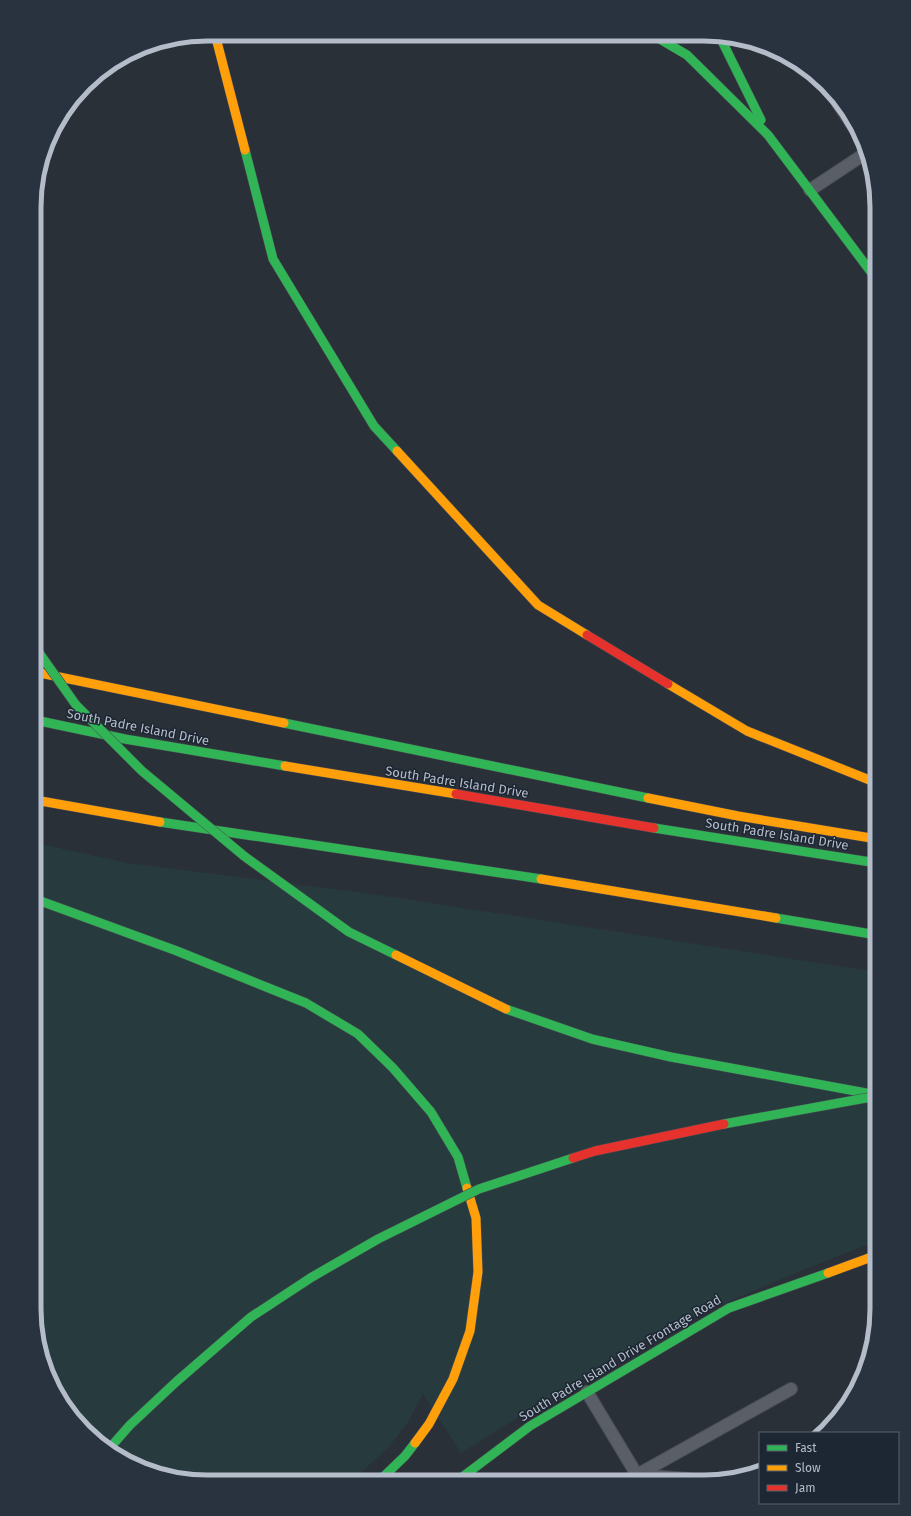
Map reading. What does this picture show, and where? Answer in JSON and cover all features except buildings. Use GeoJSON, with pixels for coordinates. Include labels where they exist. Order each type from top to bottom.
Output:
{"type":"FeatureCollection","features":[{"type":"Feature","properties":{"kind":"main road"},"geometry":{"type":"LineString","coordinates":[[217,41],[273,259],[374,426],[538,605],[747,731],[870,780]]}},
{"type":"Feature","properties":{"kind":"main road"},"geometry":{"type":"LineString","coordinates":[[662,41],[687,55],[768,135],[870,271]]}},
{"type":"Feature","properties":{"kind":"main road"},"geometry":{"type":"LineString","coordinates":[[722,42],[768,135]]}},
{"type":"Feature","properties":{"kind":"main road"},"geometry":{"type":"LineString","coordinates":[[41,656],[76,706],[142,771],[244,856],[349,932],[506,1009],[592,1039],[671,1057],[870,1095]]}},
{"type":"Feature","properties":{"kind":"main road"},"geometry":{"type":"LineString","coordinates":[[41,673],[738,816],[870,838]]}},
{"type":"Feature","properties":{"kind":"main road","name":"South Padre Island Drive"},"geometry":{"type":"LineString","coordinates":[[41,721],[125,739],[735,841],[870,862]]}},
{"type":"Feature","properties":{"kind":"main road"},"geometry":{"type":"LineString","coordinates":[[41,801],[124,817],[586,886],[870,934]]}},
{"type":"Feature","properties":{"kind":"main road"},"geometry":{"type":"LineString","coordinates":[[41,902],[177,951],[306,1003],[358,1034],[393,1068],[431,1112],[458,1156],[476,1218],[478,1272],[470,1331],[453,1379],[429,1424],[405,1456],[385,1475]]}},
{"type":"Feature","properties":{"kind":"main road"},"geometry":{"type":"LineString","coordinates":[[112,1445],[130,1425],[176,1382],[252,1317],[312,1277],[378,1239],[479,1189],[595,1151],[685,1131],[870,1097]]}},
{"type":"Feature","properties":{"kind":"main road","name":"South Padre Island Drive Frontage Road"},"geometry":{"type":"LineString","coordinates":[[465,1475],[530,1426],[729,1308],[870,1258]]}},
{"type":"Feature","properties":{"kind":"lane"},"geometry":{"type":"LineString","coordinates":[[810,190],[862,156]]}},
{"type":"Feature","properties":{"kind":"lane"},"geometry":{"type":"LineString","coordinates":[[587,1392],[636,1475],[791,1389]]}},
{"type":"Feature","properties":{"kind":"green space"},"geometry":{"type":"Polygon","coordinates":[[[41,844],[127,863],[365,893],[870,971],[870,1244],[805,1269],[649,1336],[461,1453],[423,1394],[408,1422],[389,1447],[359,1475],[185,1474],[154,1466],[133,1458],[106,1441],[82,1419],[63,1392],[50,1362],[44,1342],[41,1320],[41,844]]]}},
{"type":"Feature","properties":{"kind":"traffic: fast"},"geometry":{"type":"LineString","coordinates":[[663,41],[687,55],[768,135],[870,271]]}},
{"type":"Feature","properties":{"kind":"traffic: fast"},"geometry":{"type":"LineString","coordinates":[[722,42],[761,120]]}},
{"type":"Feature","properties":{"kind":"traffic: fast"},"geometry":{"type":"LineString","coordinates":[[245,150],[273,259],[374,426],[397,451]]}},
{"type":"Feature","properties":{"kind":"traffic: fast"},"geometry":{"type":"LineString","coordinates":[[41,655],[76,705],[142,771],[244,856],[349,932],[396,955]]}},
{"type":"Feature","properties":{"kind":"traffic: fast"},"geometry":{"type":"LineString","coordinates":[[41,721],[125,739],[285,766]]}},
{"type":"Feature","properties":{"kind":"traffic: fast"},"geometry":{"type":"LineString","coordinates":[[284,723],[648,798]]}},
{"type":"Feature","properties":{"kind":"traffic: fast"},"geometry":{"type":"LineString","coordinates":[[160,822],[541,879]]}},
{"type":"Feature","properties":{"kind":"traffic: fast"},"geometry":{"type":"LineString","coordinates":[[654,828],[870,862]]}},
{"type":"Feature","properties":{"kind":"traffic: fast"},"geometry":{"type":"LineString","coordinates":[[41,901],[177,951],[306,1003],[358,1034],[393,1068],[431,1112],[458,1157],[467,1188]]}},
{"type":"Feature","properties":{"kind":"traffic: fast"},"geometry":{"type":"LineString","coordinates":[[776,918],[870,934]]}},
{"type":"Feature","properties":{"kind":"traffic: fast"},"geometry":{"type":"LineString","coordinates":[[506,1009],[592,1039],[671,1057],[870,1094]]}},
{"type":"Feature","properties":{"kind":"traffic: fast"},"geometry":{"type":"LineString","coordinates":[[724,1124],[870,1097]]}},
{"type":"Feature","properties":{"kind":"traffic: fast"},"geometry":{"type":"LineString","coordinates":[[112,1445],[130,1425],[176,1382],[251,1317],[312,1277],[378,1239],[479,1189],[573,1158]]}},
{"type":"Feature","properties":{"kind":"traffic: fast"},"geometry":{"type":"LineString","coordinates":[[465,1475],[530,1426],[729,1308],[828,1273]]}},
{"type":"Feature","properties":{"kind":"traffic: fast"},"geometry":{"type":"LineString","coordinates":[[385,1475],[405,1456],[415,1443]]}},
{"type":"Feature","properties":{"kind":"traffic: slow"},"geometry":{"type":"LineString","coordinates":[[217,41],[245,150]]}},
{"type":"Feature","properties":{"kind":"traffic: slow"},"geometry":{"type":"LineString","coordinates":[[397,451],[538,605],[587,635]]}},
{"type":"Feature","properties":{"kind":"traffic: slow"},"geometry":{"type":"LineString","coordinates":[[41,673],[284,723]]}},
{"type":"Feature","properties":{"kind":"traffic: slow"},"geometry":{"type":"LineString","coordinates":[[668,684],[747,731],[870,780]]}},
{"type":"Feature","properties":{"kind":"traffic: slow"},"geometry":{"type":"LineString","coordinates":[[285,766],[456,794]]}},
{"type":"Feature","properties":{"kind":"traffic: slow"},"geometry":{"type":"LineString","coordinates":[[648,798],[738,816],[870,838]]}},
{"type":"Feature","properties":{"kind":"traffic: slow"},"geometry":{"type":"LineString","coordinates":[[41,801],[160,822]]}},
{"type":"Feature","properties":{"kind":"traffic: slow"},"geometry":{"type":"LineString","coordinates":[[541,879],[776,918]]}},
{"type":"Feature","properties":{"kind":"traffic: slow"},"geometry":{"type":"LineString","coordinates":[[396,955],[506,1009]]}},
{"type":"Feature","properties":{"kind":"traffic: slow"},"geometry":{"type":"LineString","coordinates":[[415,1443],[429,1424],[453,1379],[470,1331],[478,1272],[476,1218],[467,1188]]}},
{"type":"Feature","properties":{"kind":"traffic: slow"},"geometry":{"type":"LineString","coordinates":[[828,1273],[870,1258]]}},
{"type":"Feature","properties":{"kind":"traffic: jam"},"geometry":{"type":"LineString","coordinates":[[587,635],[668,684]]}},
{"type":"Feature","properties":{"kind":"traffic: jam"},"geometry":{"type":"LineString","coordinates":[[456,794],[654,828]]}},
{"type":"Feature","properties":{"kind":"traffic: jam"},"geometry":{"type":"LineString","coordinates":[[573,1158],[595,1151],[724,1124]]}}]}
